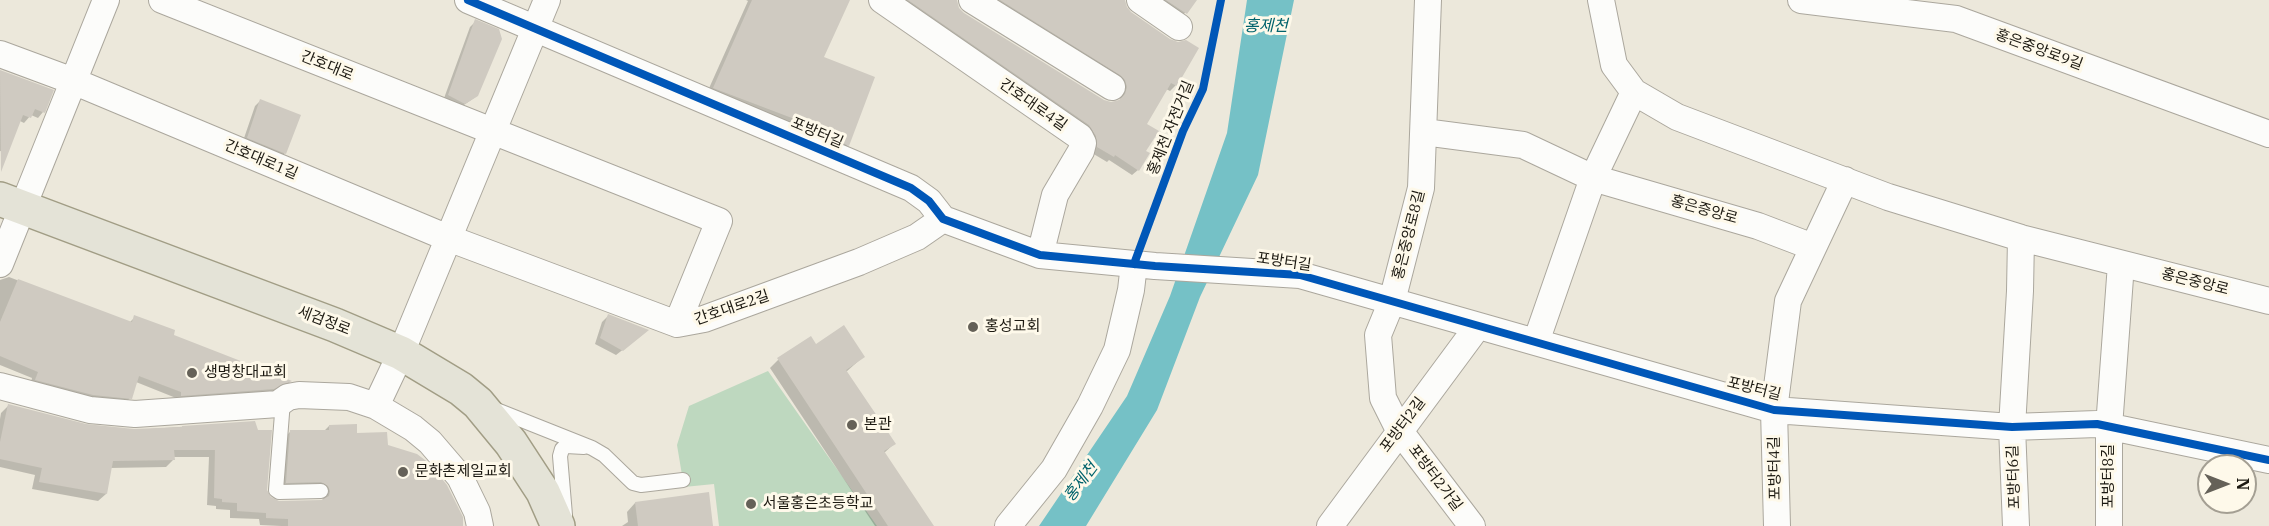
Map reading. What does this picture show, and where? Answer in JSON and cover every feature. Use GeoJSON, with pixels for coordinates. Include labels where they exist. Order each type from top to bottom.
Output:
{"type":"FeatureCollection","features":[{"type":"Feature","properties":{"kind":"main road","name":"세검정로"},"geometry":{"type":"LineString","coordinates":[[11,203],[401,352],[461,389],[478,403],[511,443],[543,492],[558,526]]}},
{"type":"Feature","properties":{"kind":"street"},"geometry":{"type":"LineString","coordinates":[[0,264],[11,203],[73,81],[106,0]]}},
{"type":"Feature","properties":{"kind":"street","name":"간호대로"},"geometry":{"type":"LineString","coordinates":[[162,0],[719,221],[676,324]]}},
{"type":"Feature","properties":{"kind":"street","name":"포방터길"},"geometry":{"type":"LineString","coordinates":[[468,0],[911,188],[929,201],[943,219],[1040,255],[1144,265],[1299,275],[1774,410],[2012,427],[2097,424],[2269,460]]}},
{"type":"Feature","properties":{"kind":"street"},"geometry":{"type":"LineString","coordinates":[[376,406],[401,352],[547,0]]}},
{"type":"Feature","properties":{"kind":"street","name":"간호대로4길"},"geometry":{"type":"LineString","coordinates":[[882,0],[1080,137],[1083,143],[1081,151],[1055,195],[1040,255]]}},
{"type":"Feature","properties":{"kind":"street"},"geometry":{"type":"LineString","coordinates":[[972,0],[1112,87]]}},
{"type":"Feature","properties":{"kind":"street"},"geometry":{"type":"LineString","coordinates":[[1140,0],[1179,27]]}},
{"type":"Feature","properties":{"kind":"street","name":"홍은중앙로8길"},"geometry":{"type":"LineString","coordinates":[[1392,301],[1421,188],[1428,0]]}},
{"type":"Feature","properties":{"kind":"street","name":"홍은중앙로"},"geometry":{"type":"LineString","coordinates":[[1601,0],[1614,65],[1634,92],[1677,117],[1888,197],[2021,238],[2269,301]]}},
{"type":"Feature","properties":{"kind":"street","name":"홍은중앙로9길"},"geometry":{"type":"LineString","coordinates":[[1801,0],[1956,19],[2269,134]]}},
{"type":"Feature","properties":{"kind":"street","name":"간호대로1길"},"geometry":{"type":"LineString","coordinates":[[0,54],[73,81],[448,238]]}},
{"type":"Feature","properties":{"kind":"street"},"geometry":{"type":"LineString","coordinates":[[1536,342],[1593,178],[1634,92]]}},
{"type":"Feature","properties":{"kind":"street"},"geometry":{"type":"LineString","coordinates":[[1424,132],[1523,145],[1593,178]]}},
{"type":"Feature","properties":{"kind":"street","name":"홍은중앙로"},"geometry":{"type":"LineString","coordinates":[[1593,178],[1758,226],[1813,247]]}},
{"type":"Feature","properties":{"kind":"street"},"geometry":{"type":"LineString","coordinates":[[1774,410],[1788,301],[1845,180]]}},
{"type":"Feature","properties":{"kind":"street","name":"간호대로2길"},"geometry":{"type":"LineString","coordinates":[[448,238],[676,324],[704,319],[859,262],[917,237],[943,219]]}},
{"type":"Feature","properties":{"kind":"street"},"geometry":{"type":"LineString","coordinates":[[2012,427],[2021,238]]}},
{"type":"Feature","properties":{"kind":"street"},"geometry":{"type":"LineString","coordinates":[[2109,427],[2121,264]]}},
{"type":"Feature","properties":{"kind":"street"},"geometry":{"type":"LineString","coordinates":[[1008,526],[1054,470],[1090,406],[1117,350],[1131,290],[1144,265]]}},
{"type":"Feature","properties":{"kind":"street"},"geometry":{"type":"LineString","coordinates":[[1392,301],[1378,335],[1383,399],[1399,430]]}},
{"type":"Feature","properties":{"kind":"street","name":"포방터2길"},"geometry":{"type":"LineString","coordinates":[[1330,526],[1478,326]]}},
{"type":"Feature","properties":{"kind":"street"},"geometry":{"type":"LineString","coordinates":[[0,388],[115,414],[157,414],[278,404],[293,396],[349,398],[376,406],[413,428],[430,442],[451,465],[468,491],[480,526]]}},
{"type":"Feature","properties":{"kind":"street","name":"포방터4길"},"geometry":{"type":"LineString","coordinates":[[1774,410],[1777,526]]}},
{"type":"Feature","properties":{"kind":"street","name":"포방터6길"},"geometry":{"type":"LineString","coordinates":[[2012,427],[2016,526]]}},
{"type":"Feature","properties":{"kind":"street","name":"포방터8길"},"geometry":{"type":"LineString","coordinates":[[2109,427],[2109,526]]}},
{"type":"Feature","properties":{"kind":"street","name":"포방터2가길"},"geometry":{"type":"LineString","coordinates":[[1399,430],[1472,526]]}},
{"type":"Feature","properties":{"kind":"lane"},"geometry":{"type":"LineString","coordinates":[[284,402],[276,490],[279,492],[321,491]]}},
{"type":"Feature","properties":{"kind":"lane"},"geometry":{"type":"LineString","coordinates":[[478,403],[592,448],[604,455],[633,483],[641,485],[683,480]]}},
{"type":"Feature","properties":{"kind":"lane"},"geometry":{"type":"LineString","coordinates":[[565,526],[560,456],[562,449],[566,446],[592,448]]}},
{"type":"Feature","properties":{"kind":"green space"},"geometry":{"type":"Polygon","coordinates":[[[768,371],[877,526],[719,526],[714,484],[684,487],[677,445],[689,406],[768,371]]]}},
{"type":"Feature","properties":{"kind":"water","name":"홍제천"},"geometry":{"type":"Polygon","coordinates":[[[1247,0],[1294,0],[1258,175],[1200,297],[1157,410],[1086,526],[1039,526],[1127,396],[1170,296],[1227,133],[1247,0]]]}},
{"type":"Feature","properties":{"kind":"building"},"geometry":{"type":"Polygon","coordinates":[[[752,0],[850,0],[824,57],[875,77],[849,146],[811,129],[813,126],[713,88],[752,0]]]}},
{"type":"Feature","properties":{"kind":"building"},"geometry":{"type":"Polygon","coordinates":[[[908,0],[957,0],[959,8],[964,13],[1104,100],[1111,102],[1119,100],[1125,94],[1127,87],[1120,75],[1000,0],[1125,0],[1131,12],[1170,39],[1178,42],[1186,40],[1199,48],[1177,86],[1171,83],[1147,124],[1159,131],[1146,151],[1150,153],[1139,171],[1115,155],[1114,157],[1097,147],[1096,136],[1089,125],[908,0]]]}},
{"type":"Feature","properties":{"kind":"building"},"geometry":{"type":"Polygon","coordinates":[[[1166,0],[1197,0],[1187,14],[1166,0]]]}},
{"type":"Feature","properties":{"kind":"building"},"geometry":{"type":"Polygon","coordinates":[[[475,19],[499,29],[502,39],[478,96],[465,104],[448,95],[475,19]]]}},
{"type":"Feature","properties":{"kind":"building"},"geometry":{"type":"Polygon","coordinates":[[[0,70],[54,90],[45,113],[35,109],[31,118],[23,115],[1,172],[0,70]]]}},
{"type":"Feature","properties":{"kind":"building"},"geometry":{"type":"Polygon","coordinates":[[[260,99],[301,115],[286,154],[247,138],[260,99]]]}},
{"type":"Feature","properties":{"kind":"building"},"geometry":{"type":"Polygon","coordinates":[[[18,279],[132,322],[134,315],[175,330],[174,335],[292,381],[274,389],[181,396],[181,392],[139,376],[132,399],[93,395],[35,380],[38,372],[0,356],[0,322],[18,279]]]}},
{"type":"Feature","properties":{"kind":"building"},"geometry":{"type":"Polygon","coordinates":[[[608,314],[649,330],[623,351],[600,338],[608,314]]]}},
{"type":"Feature","properties":{"kind":"building","name":"본관"},"geometry":{"type":"Polygon","coordinates":[[[844,325],[865,357],[846,370],[896,444],[884,451],[934,526],[888,526],[777,358],[811,336],[816,344],[844,325]]]}},
{"type":"Feature","properties":{"kind":"building"},"geometry":{"type":"Polygon","coordinates":[[[8,404],[86,424],[134,429],[255,421],[258,430],[272,430],[267,490],[271,497],[279,501],[322,500],[329,496],[330,491],[328,486],[321,482],[286,483],[290,430],[329,430],[329,425],[357,424],[357,433],[387,432],[388,445],[417,454],[429,463],[447,485],[463,517],[463,526],[288,526],[288,519],[266,518],[266,513],[237,511],[237,503],[222,502],[222,499],[214,498],[215,450],[174,450],[175,460],[113,461],[107,494],[39,482],[42,468],[0,459],[0,442],[8,404]]]}},
{"type":"Feature","properties":{"kind":"building"},"geometry":{"type":"Polygon","coordinates":[[[709,492],[713,526],[638,526],[635,502],[709,492]]]}},
{"type":"Feature","properties":{"kind":"cycle path"},"geometry":{"type":"LineString","coordinates":[[468,0],[911,188],[929,201],[943,219],[1040,255],[1155,266],[1300,275],[1774,410],[2012,427],[2097,424],[2269,460]]}},
{"type":"Feature","properties":{"kind":"cycle path","name":"홍제천 자전거길"},"geometry":{"type":"LineString","coordinates":[[1134,264],[1183,131],[1203,89],[1221,0]]}},
{"type":"Feature","properties":{"kind":"place","name":"홍성교회"},"geometry":{"type":"Point","coordinates":[973,327]}},
{"type":"Feature","properties":{"kind":"place","name":"생명창대교회"},"geometry":{"type":"Point","coordinates":[192,373]}},
{"type":"Feature","properties":{"kind":"place","name":"본관"},"geometry":{"type":"Point","coordinates":[852,425]}},
{"type":"Feature","properties":{"kind":"place","name":"문화촌제일교회"},"geometry":{"type":"Point","coordinates":[403,472]}},
{"type":"Feature","properties":{"kind":"place","name":"서울홍은초등학교"},"geometry":{"type":"Point","coordinates":[751,504]}}]}
